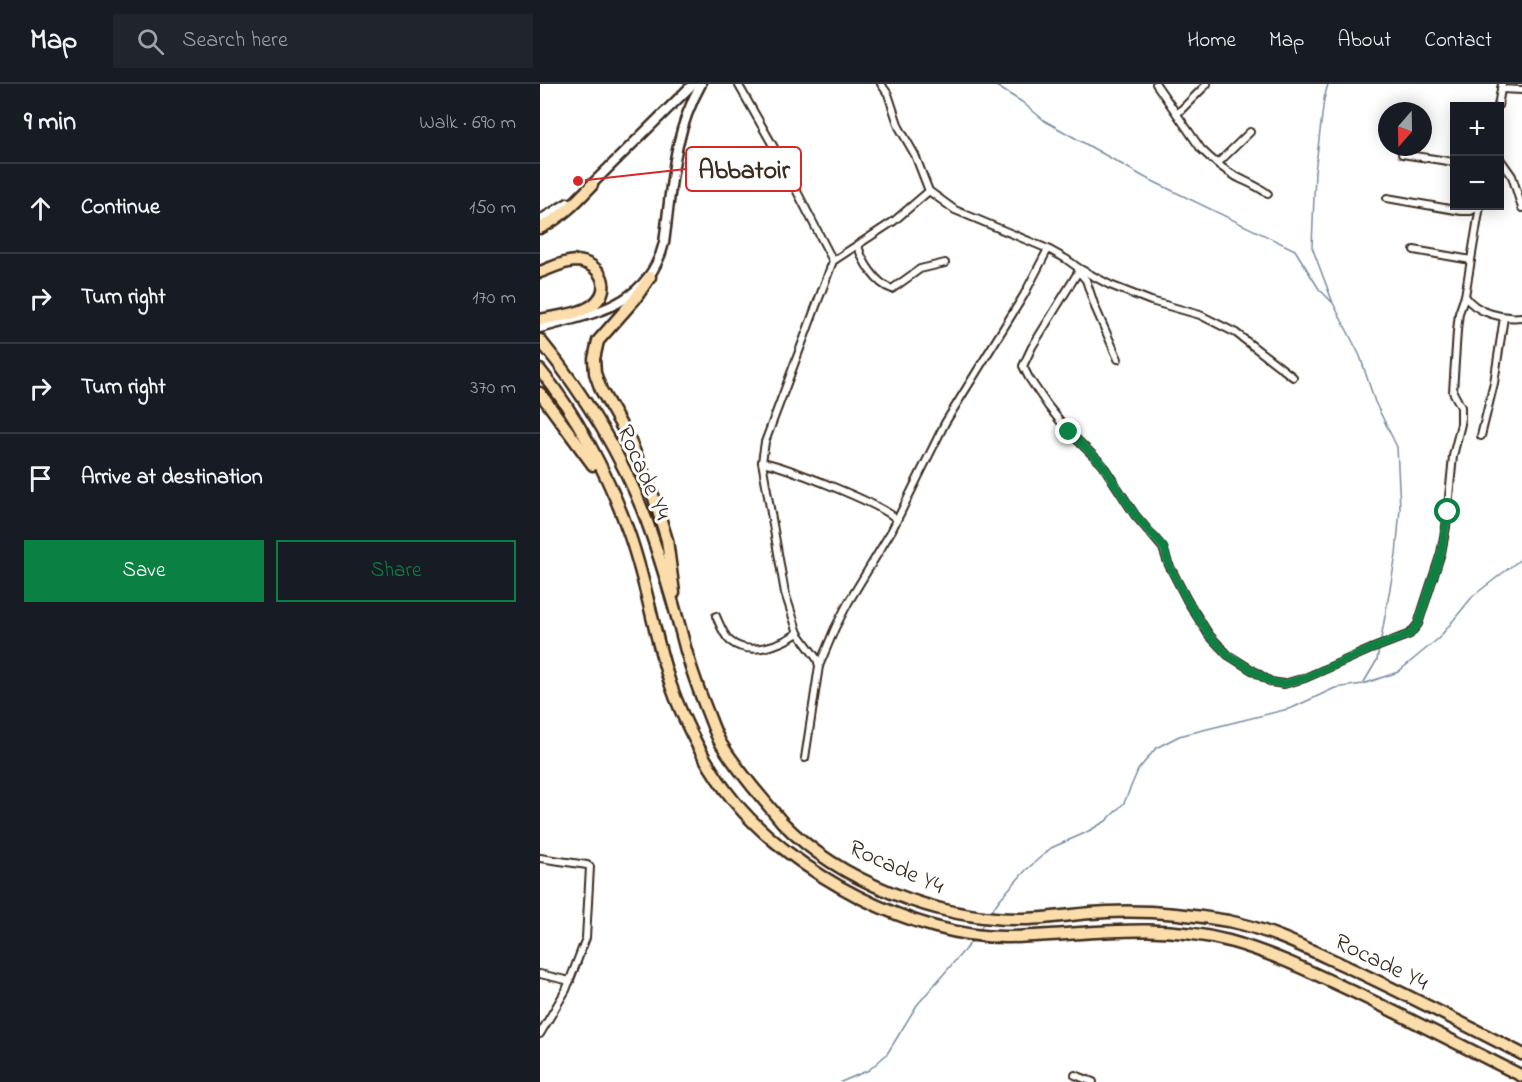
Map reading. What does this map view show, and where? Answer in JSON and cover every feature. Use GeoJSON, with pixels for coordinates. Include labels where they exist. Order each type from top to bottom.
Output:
{"type":"FeatureCollection","features":[{"type":"Feature","properties":{"kind":"highway"},"geometry":{"type":"LineString","coordinates":[[540,228],[555,220],[592,185]]}},
{"type":"Feature","properties":{"kind":"highway"},"geometry":{"type":"LineString","coordinates":[[540,265],[575,255],[586,255],[605,268],[610,281],[609,290],[602,305],[593,314]]}},
{"type":"Feature","properties":{"kind":"highway"},"geometry":{"type":"LineString","coordinates":[[540,272],[572,261],[581,262],[600,272],[604,281],[600,296],[586,309],[558,319],[540,320]]}},
{"type":"Feature","properties":{"kind":"highway"},"geometry":{"type":"LineString","coordinates":[[650,278],[598,341],[594,366],[601,390],[630,441],[654,498],[667,540],[678,620]]}},
{"type":"Feature","properties":{"kind":"highway","name":"Rocade Y4"},"geometry":{"type":"LineString","coordinates":[[540,340],[595,414],[622,463],[645,518],[678,620],[693,679],[719,740],[784,824],[818,852],[853,874],[898,895],[964,915],[1022,920],[1118,912],[1188,915],[1230,922],[1291,940],[1522,1054]]}},
{"type":"Feature","properties":{"kind":"highway","name":"Rocade Y4"},"geometry":{"type":"LineString","coordinates":[[540,370],[553,385],[577,423],[628,529],[670,684],[699,749],[734,802],[770,840],[807,868],[891,911],[950,930],[1006,937],[1107,930],[1144,930],[1185,933],[1229,941],[1285,959],[1522,1076]]}},
{"type":"Feature","properties":{"kind":"highway"},"geometry":{"type":"LineString","coordinates":[[540,393],[612,492]]}},
{"type":"Feature","properties":{"kind":"main road"},"geometry":{"type":"LineString","coordinates":[[540,220],[565,206],[592,185],[693,84]]}},
{"type":"Feature","properties":{"kind":"main road"},"geometry":{"type":"LineString","coordinates":[[540,328],[558,319],[593,314],[613,306],[632,295],[650,278],[660,259],[664,243],[677,143],[684,119],[701,84]]}},
{"type":"Feature","properties":{"kind":"street"},"geometry":{"type":"LineString","coordinates":[[738,84],[776,151],[832,261]]}},
{"type":"Feature","properties":{"kind":"street"},"geometry":{"type":"LineString","coordinates":[[881,84],[888,94],[899,127],[915,155],[929,191],[955,210],[1048,249],[1066,259],[1079,270],[1110,285],[1151,301],[1200,315],[1236,333],[1293,377]]}},
{"type":"Feature","properties":{"kind":"street"},"geometry":{"type":"LineString","coordinates":[[1156,84],[1201,149],[1234,176],[1254,184],[1268,194]]}},
{"type":"Feature","properties":{"kind":"street"},"geometry":{"type":"LineString","coordinates":[[1178,113],[1207,84]]}},
{"type":"Feature","properties":{"kind":"street"},"geometry":{"type":"LineString","coordinates":[[1499,102],[1502,87],[1522,90]]}},
{"type":"Feature","properties":{"kind":"street"},"geometry":{"type":"LineString","coordinates":[[1218,163],[1250,132]]}},
{"type":"Feature","properties":{"kind":"street"},"geometry":{"type":"LineString","coordinates":[[1415,156],[1450,161]]}},
{"type":"Feature","properties":{"kind":"street"},"geometry":{"type":"LineString","coordinates":[[1504,165],[1512,176],[1522,208]]}},
{"type":"Feature","properties":{"kind":"street"},"geometry":{"type":"LineString","coordinates":[[819,666],[798,633],[785,593],[762,462],[765,442],[832,261],[894,221],[929,191]]}},
{"type":"Feature","properties":{"kind":"street"},"geometry":{"type":"LineString","coordinates":[[1387,198],[1450,209]]}},
{"type":"Feature","properties":{"kind":"street"},"geometry":{"type":"LineString","coordinates":[[1455,210],[1473,210]]}},
{"type":"Feature","properties":{"kind":"street"},"geometry":{"type":"LineString","coordinates":[[1079,270],[1023,366],[1029,378],[1069,432],[1102,464],[1135,515],[1164,548],[1168,563],[1182,591],[1209,635],[1228,655],[1271,682],[1284,684],[1410,634],[1418,624],[1441,553],[1446,527],[1453,456],[1461,424],[1461,407],[1453,392],[1459,313],[1472,260],[1478,210]]}},
{"type":"Feature","properties":{"kind":"street"},"geometry":{"type":"LineString","coordinates":[[858,246],[862,259],[869,268],[885,287],[892,289],[920,269],[945,263]]}},
{"type":"Feature","properties":{"kind":"street"},"geometry":{"type":"LineString","coordinates":[[805,758],[819,666],[848,603],[897,520],[945,423],[1002,327],[1024,295],[1048,249]]}},
{"type":"Feature","properties":{"kind":"street"},"geometry":{"type":"LineString","coordinates":[[1414,250],[1472,260]]}},
{"type":"Feature","properties":{"kind":"street"},"geometry":{"type":"LineString","coordinates":[[1079,270],[1086,280],[1118,359]]}},
{"type":"Feature","properties":{"kind":"street"},"geometry":{"type":"LineString","coordinates":[[1465,296],[1470,304],[1483,310],[1504,317],[1522,317]]}},
{"type":"Feature","properties":{"kind":"street"},"geometry":{"type":"LineString","coordinates":[[1481,436],[1494,383],[1504,317]]}},
{"type":"Feature","properties":{"kind":"street"},"geometry":{"type":"LineString","coordinates":[[762,462],[791,470],[863,500],[890,512],[897,520]]}},
{"type":"Feature","properties":{"kind":"street"},"geometry":{"type":"LineString","coordinates":[[716,616],[728,639],[753,648],[762,649],[779,644],[798,633]]}},
{"type":"Feature","properties":{"kind":"street"},"geometry":{"type":"LineString","coordinates":[[540,858],[585,864],[590,867],[586,938],[570,981],[540,1034]]}},
{"type":"Feature","properties":{"kind":"street"},"geometry":{"type":"LineString","coordinates":[[540,974],[570,981]]}},
{"type":"Feature","properties":{"kind":"street"},"geometry":{"type":"LineString","coordinates":[[1076,1075],[1093,1082]]}},
{"type":"Feature","properties":{"kind":"waterway"},"geometry":{"type":"LineString","coordinates":[[993,84],[1022,102],[1045,121],[1144,177],[1295,250],[1319,289],[1332,302]]}},
{"type":"Feature","properties":{"kind":"waterway"},"geometry":{"type":"LineString","coordinates":[[1328,84],[1315,172],[1312,247],[1333,303],[1360,356],[1375,402],[1397,447],[1400,508],[1396,555],[1380,644]]}},
{"type":"Feature","properties":{"kind":"waterway"},"geometry":{"type":"LineString","coordinates":[[990,913],[1026,870],[1051,848],[1106,821],[1124,803],[1138,770],[1156,748],[1179,736],[1292,708],[1335,688],[1363,684],[1398,672],[1439,638],[1473,596],[1522,558]]}},
{"type":"Feature","properties":{"kind":"waterway"},"geometry":{"type":"LineString","coordinates":[[1364,682],[1377,660],[1379,649]]}},
{"type":"Feature","properties":{"kind":"waterway"},"geometry":{"type":"LineString","coordinates":[[979,931],[984,922]]}},
{"type":"Feature","properties":{"kind":"waterway"},"geometry":{"type":"LineString","coordinates":[[841,1082],[869,1070],[887,1054],[917,1005],[973,940]]}},
{"type":"Feature","properties":{"kind":"place","name":"Abbatoir"},"geometry":{"type":"Point","coordinates":[578,181]}},
{"type":"Feature","properties":{"kind":"route"},"geometry":{"type":"LineString","coordinates":[[1069,432],[1102,464],[1135,515],[1164,548],[1168,563],[1187,600],[1209,635],[1228,655],[1271,682],[1284,684],[1305,678],[1410,634],[1418,624],[1441,553],[1448,512]]}}]}
